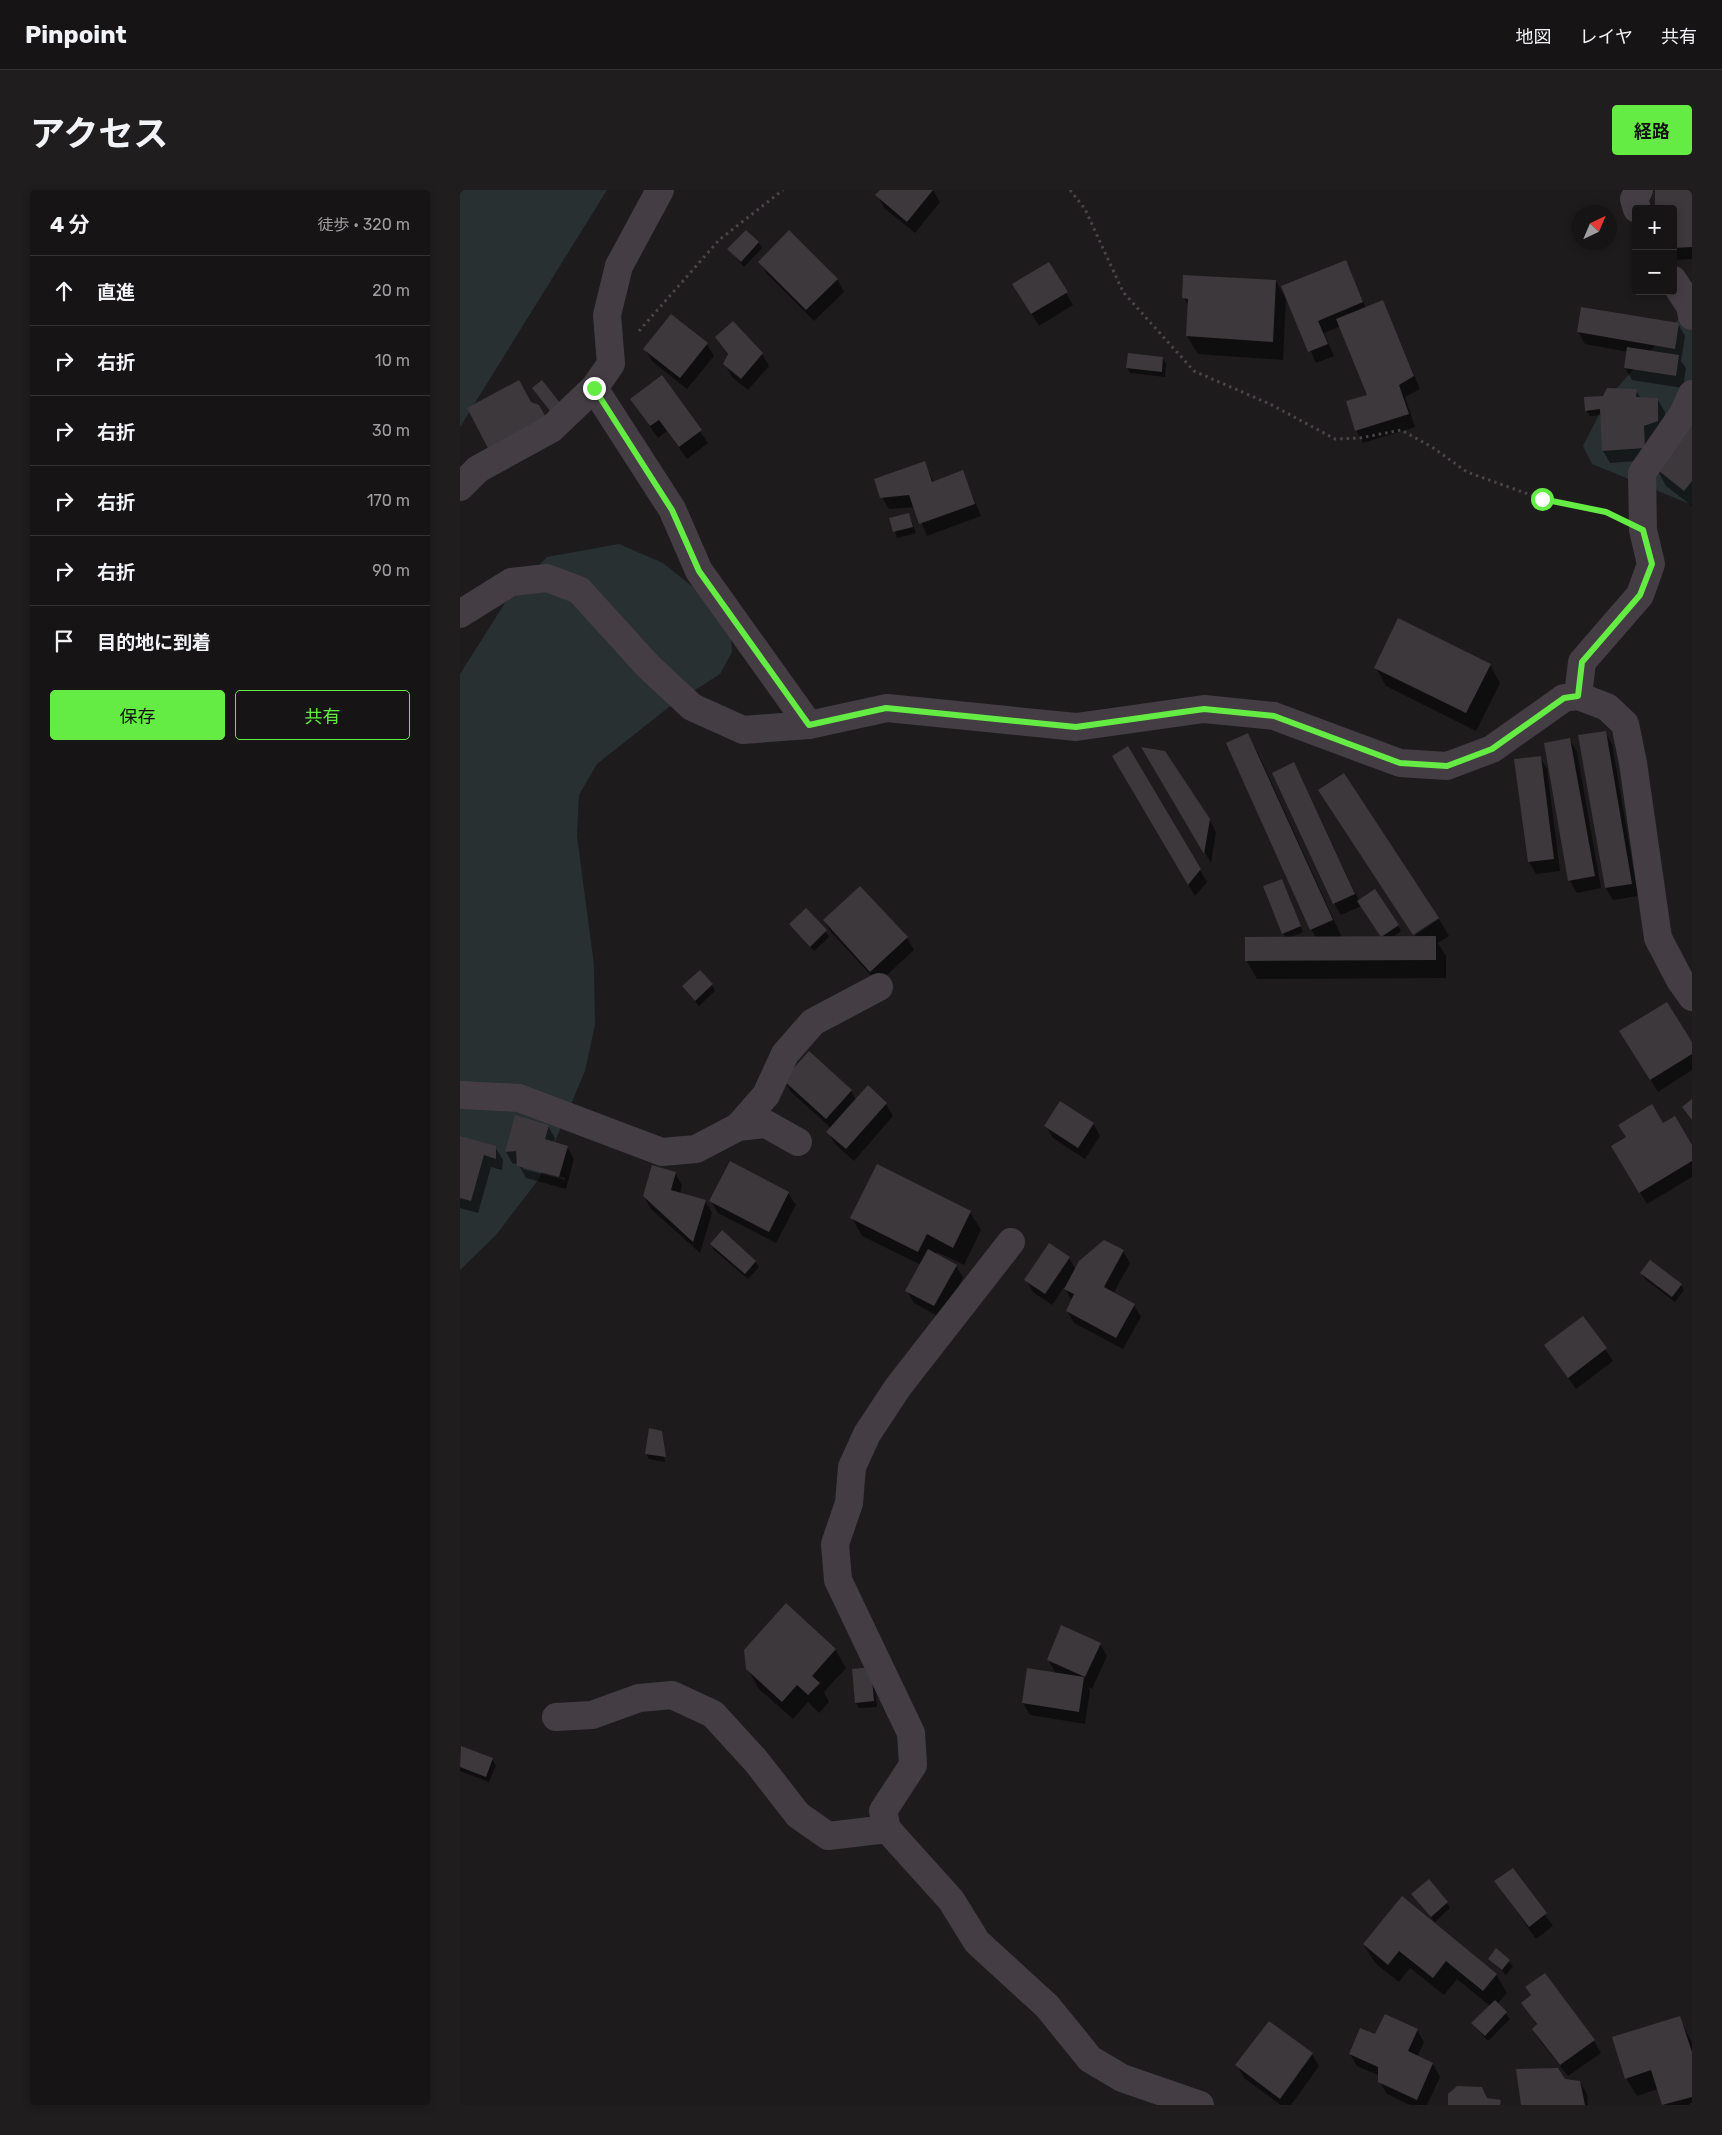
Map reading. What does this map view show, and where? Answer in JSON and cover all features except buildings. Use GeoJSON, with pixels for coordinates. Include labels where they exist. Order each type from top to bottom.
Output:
{"type":"FeatureCollection","features":[{"type":"Feature","properties":{"kind":"street"},"geometry":{"type":"LineString","coordinates":[[460,487],[478,469],[551,429],[594,388],[611,364],[607,315],[619,266],[660,190]]}},
{"type":"Feature","properties":{"kind":"street"},"geometry":{"type":"LineString","coordinates":[[1636,205],[1634,199],[1639,190]]}},
{"type":"Feature","properties":{"kind":"street"},"geometry":{"type":"LineString","coordinates":[[1677,286],[1690,306],[1692,316]]}},
{"type":"Feature","properties":{"kind":"street"},"geometry":{"type":"LineString","coordinates":[[594,388],[672,510],[699,571],[809,725]]}},
{"type":"Feature","properties":{"kind":"street"},"geometry":{"type":"LineString","coordinates":[[1578,696],[1582,662],[1640,595],[1652,564],[1643,530],[1642,473],[1683,414],[1692,394]]}},
{"type":"Feature","properties":{"kind":"street"},"geometry":{"type":"LineString","coordinates":[[460,614],[511,582],[547,578],[579,590],[648,666],[692,707],[743,730],[809,725],[886,708],[1076,727],[1204,709],[1274,716],[1400,763],[1447,766],[1492,749],[1564,698],[1578,696],[1606,706],[1625,724],[1633,763],[1658,938],[1680,980],[1692,997]]}},
{"type":"Feature","properties":{"kind":"street"},"geometry":{"type":"LineString","coordinates":[[460,1095],[519,1098],[662,1152],[696,1149],[738,1127],[766,1095],[785,1054],[813,1022],[879,987]]}},
{"type":"Feature","properties":{"kind":"street"},"geometry":{"type":"LineString","coordinates":[[738,1127],[766,1124],[798,1142]]}},
{"type":"Feature","properties":{"kind":"street"},"geometry":{"type":"LineString","coordinates":[[1011,1242],[898,1387],[867,1434],[852,1467],[849,1503],[835,1544],[838,1580],[911,1733],[913,1766],[884,1811],[887,1829],[951,1900],[977,1942],[1047,2006],[1090,2059],[1122,2078],[1200,2105]]}},
{"type":"Feature","properties":{"kind":"street"},"geometry":{"type":"LineString","coordinates":[[556,1718],[592,1715],[638,1698],[672,1695],[713,1714],[756,1761],[798,1815],[828,1836],[887,1829]]}},
{"type":"Feature","properties":{"kind":"path"},"geometry":{"type":"LineString","coordinates":[[611,364],[719,240],[783,190]]}},
{"type":"Feature","properties":{"kind":"path"},"geometry":{"type":"LineString","coordinates":[[1070,190],[1085,209],[1123,292],[1194,371],[1272,405],[1335,439],[1360,438],[1401,430],[1432,447],[1467,472],[1542,499],[1606,512],[1643,530]]}},
{"type":"Feature","properties":{"kind":"shaded area"},"geometry":{"type":"Polygon","coordinates":[[[460,190],[607,190],[460,427],[460,190]]]}},
{"type":"Feature","properties":{"kind":"shaded area"},"geometry":{"type":"Polygon","coordinates":[[[1692,304],[1692,505],[1592,464],[1583,446],[1607,399],[1692,304]]]}},
{"type":"Feature","properties":{"kind":"shaded area"},"geometry":{"type":"Polygon","coordinates":[[[619,544],[663,563],[713,603],[730,630],[732,652],[720,674],[669,707],[597,764],[579,795],[577,836],[594,965],[595,1025],[585,1071],[539,1179],[496,1235],[460,1270],[460,674],[510,595],[547,557],[619,544]]]}},
{"type":"Feature","properties":{"kind":"route"},"geometry":{"type":"LineString","coordinates":[[594,388],[672,510],[699,571],[809,725],[886,708],[946,712],[1076,727],[1204,709],[1274,716],[1400,763],[1447,766],[1492,749],[1564,698],[1578,696],[1582,662],[1640,595],[1652,564],[1643,530],[1606,512],[1542,499]]}}]}
